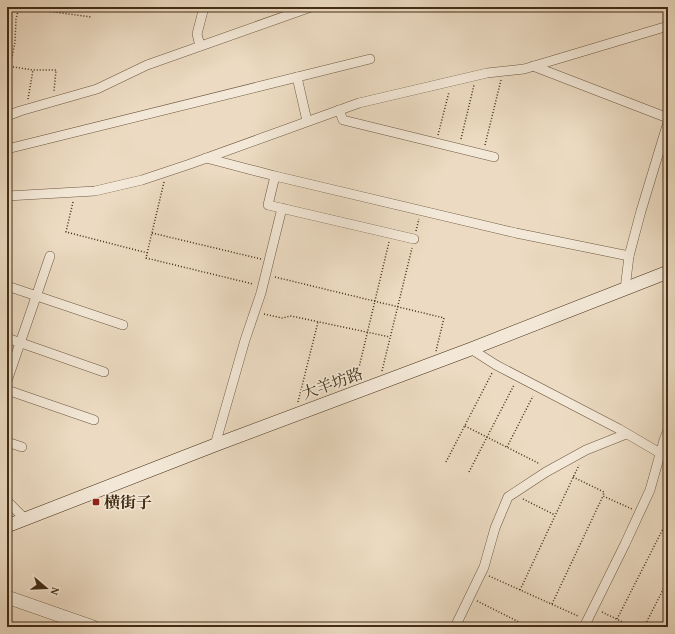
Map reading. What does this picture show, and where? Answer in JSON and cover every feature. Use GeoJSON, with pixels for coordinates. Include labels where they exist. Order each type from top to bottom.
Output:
{"type":"FeatureCollection","features":[{"type":"Feature","properties":{"kind":"main road","name":"大羊坊路"},"geometry":{"type":"LineString","coordinates":[[7,526],[215,445],[433,364],[668,272]]}},
{"type":"Feature","properties":{"kind":"main road"},"geometry":{"type":"LineString","coordinates":[[7,597],[93,627]]}},
{"type":"Feature","properties":{"kind":"street"},"geometry":{"type":"LineString","coordinates":[[200,46],[197,34],[204,7]]}},
{"type":"Feature","properties":{"kind":"street"},"geometry":{"type":"LineString","coordinates":[[7,116],[97,90],[147,65],[312,7]]}},
{"type":"Feature","properties":{"kind":"street"},"geometry":{"type":"LineString","coordinates":[[7,196],[95,191],[142,180],[359,103],[486,73],[524,69],[668,26]]}},
{"type":"Feature","properties":{"kind":"street"},"geometry":{"type":"LineString","coordinates":[[7,149],[370,59]]}},
{"type":"Feature","properties":{"kind":"street"},"geometry":{"type":"LineString","coordinates":[[533,66],[668,118]]}},
{"type":"Feature","properties":{"kind":"street"},"geometry":{"type":"LineString","coordinates":[[297,77],[307,121]]}},
{"type":"Feature","properties":{"kind":"street"},"geometry":{"type":"LineString","coordinates":[[339,110],[343,120],[494,157]]}},
{"type":"Feature","properties":{"kind":"street"},"geometry":{"type":"LineString","coordinates":[[625,289],[629,256],[640,211],[668,122]]}},
{"type":"Feature","properties":{"kind":"street"},"geometry":{"type":"LineString","coordinates":[[206,158],[275,176],[516,233],[629,256]]}},
{"type":"Feature","properties":{"kind":"street"},"geometry":{"type":"LineString","coordinates":[[275,176],[268,205],[414,239]]}},
{"type":"Feature","properties":{"kind":"street"},"geometry":{"type":"LineString","coordinates":[[215,445],[262,286],[282,208]]}},
{"type":"Feature","properties":{"kind":"street"},"geometry":{"type":"LineString","coordinates":[[7,381],[50,256]]}},
{"type":"Feature","properties":{"kind":"street"},"geometry":{"type":"LineString","coordinates":[[7,286],[123,326]]}},
{"type":"Feature","properties":{"kind":"street"},"geometry":{"type":"LineString","coordinates":[[7,338],[104,372]]}},
{"type":"Feature","properties":{"kind":"street"},"geometry":{"type":"LineString","coordinates":[[471,349],[496,365],[660,453]]}},
{"type":"Feature","properties":{"kind":"street"},"geometry":{"type":"LineString","coordinates":[[7,390],[94,420]]}},
{"type":"Feature","properties":{"kind":"street"},"geometry":{"type":"LineString","coordinates":[[586,624],[650,490],[668,430]]}},
{"type":"Feature","properties":{"kind":"street"},"geometry":{"type":"LineString","coordinates":[[455,627],[484,567],[495,528],[508,497],[551,469],[586,450],[626,434]]}},
{"type":"Feature","properties":{"kind":"street"},"geometry":{"type":"LineString","coordinates":[[7,442],[22,447]]}},
{"type":"Feature","properties":{"kind":"street"},"geometry":{"type":"LineString","coordinates":[[7,501],[25,519]]}},
{"type":"Feature","properties":{"kind":"path"},"geometry":{"type":"LineString","coordinates":[[7,82],[15,42],[16,19],[19,7],[91,17]]}},
{"type":"Feature","properties":{"kind":"path"},"geometry":{"type":"LineString","coordinates":[[7,66],[33,70],[56,70],[53,102]]}},
{"type":"Feature","properties":{"kind":"path"},"geometry":{"type":"LineString","coordinates":[[27,109],[33,70]]}},
{"type":"Feature","properties":{"kind":"path"},"geometry":{"type":"LineString","coordinates":[[484,146],[503,71]]}},
{"type":"Feature","properties":{"kind":"path"},"geometry":{"type":"LineString","coordinates":[[460,139],[477,75]]}},
{"type":"Feature","properties":{"kind":"path"},"geometry":{"type":"LineString","coordinates":[[438,135],[452,81]]}},
{"type":"Feature","properties":{"kind":"path"},"geometry":{"type":"LineString","coordinates":[[166,172],[146,258],[262,286]]}},
{"type":"Feature","properties":{"kind":"path"},"geometry":{"type":"LineString","coordinates":[[76,192],[66,232],[148,253]]}},
{"type":"Feature","properties":{"kind":"path"},"geometry":{"type":"LineString","coordinates":[[379,384],[422,210]]}},
{"type":"Feature","properties":{"kind":"path"},"geometry":{"type":"LineString","coordinates":[[152,232],[268,261]]}},
{"type":"Feature","properties":{"kind":"path"},"geometry":{"type":"LineString","coordinates":[[352,393],[391,234]]}},
{"type":"Feature","properties":{"kind":"path"},"geometry":{"type":"LineString","coordinates":[[265,274],[444,318],[433,364]]}},
{"type":"Feature","properties":{"kind":"path"},"geometry":{"type":"LineString","coordinates":[[254,312],[282,318],[291,316],[390,337]]}},
{"type":"Feature","properties":{"kind":"path"},"geometry":{"type":"LineString","coordinates":[[294,415],[319,322]]}},
{"type":"Feature","properties":{"kind":"path"},"geometry":{"type":"LineString","coordinates":[[446,462],[496,365]]}},
{"type":"Feature","properties":{"kind":"path"},"geometry":{"type":"LineString","coordinates":[[468,472],[518,376]]}},
{"type":"Feature","properties":{"kind":"path"},"geometry":{"type":"LineString","coordinates":[[507,447],[538,387]]}},
{"type":"Feature","properties":{"kind":"path"},"geometry":{"type":"LineString","coordinates":[[465,426],[551,469]]}},
{"type":"Feature","properties":{"kind":"path"},"geometry":{"type":"LineString","coordinates":[[520,590],[586,450]]}},
{"type":"Feature","properties":{"kind":"path"},"geometry":{"type":"LineString","coordinates":[[552,604],[604,492],[573,477]]}},
{"type":"Feature","properties":{"kind":"path"},"geometry":{"type":"LineString","coordinates":[[512,494],[555,515]]}},
{"type":"Feature","properties":{"kind":"path"},"geometry":{"type":"LineString","coordinates":[[603,496],[639,513]]}},
{"type":"Feature","properties":{"kind":"path"},"geometry":{"type":"LineString","coordinates":[[617,619],[668,519]]}},
{"type":"Feature","properties":{"kind":"path"},"geometry":{"type":"LineString","coordinates":[[481,572],[552,604],[586,624]]}},
{"type":"Feature","properties":{"kind":"path"},"geometry":{"type":"LineString","coordinates":[[644,627],[668,580]]}},
{"type":"Feature","properties":{"kind":"path"},"geometry":{"type":"LineString","coordinates":[[469,598],[529,627]]}},
{"type":"Feature","properties":{"kind":"path"},"geometry":{"type":"LineString","coordinates":[[594,608],[633,627]]}},
{"type":"Feature","properties":{"kind":"place","name":"横街子"},"geometry":{"type":"Point","coordinates":[96,502]}}]}
